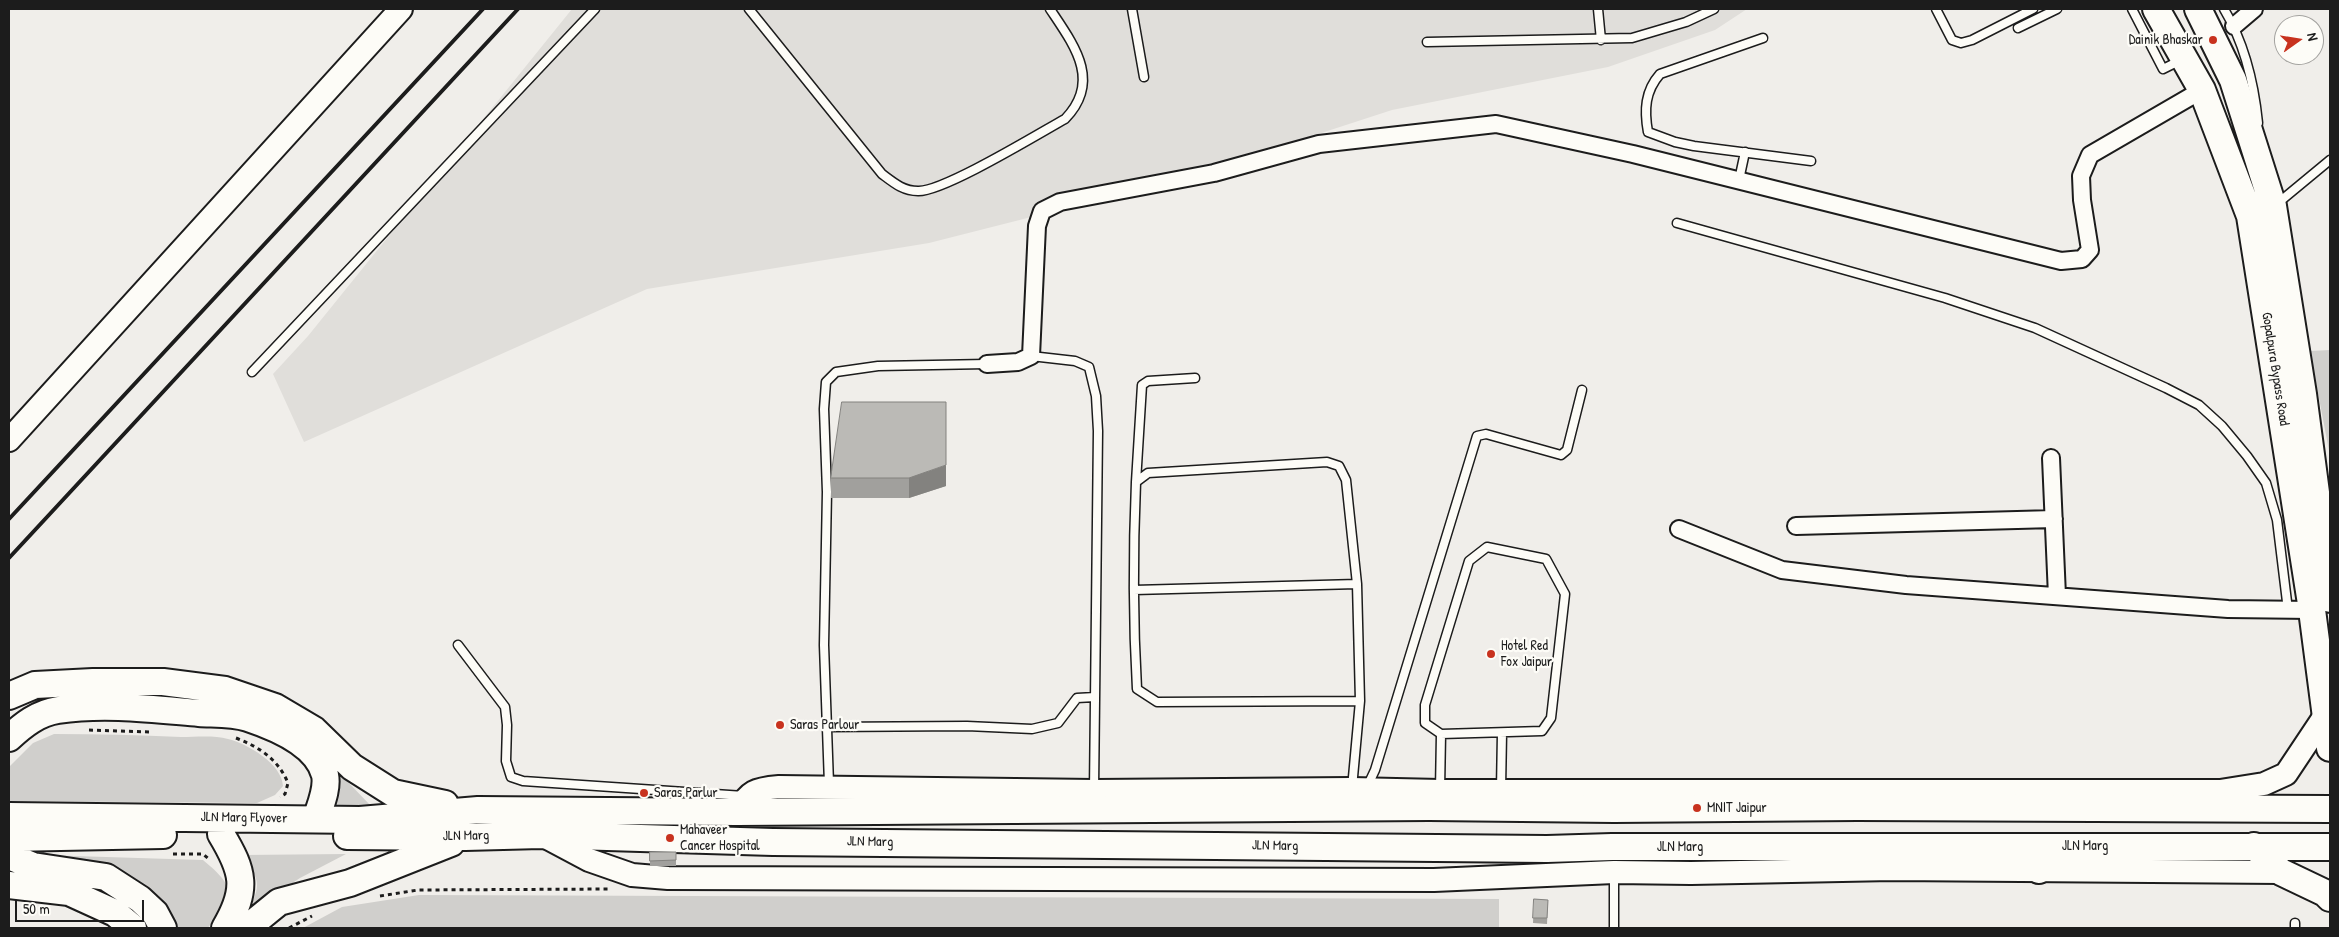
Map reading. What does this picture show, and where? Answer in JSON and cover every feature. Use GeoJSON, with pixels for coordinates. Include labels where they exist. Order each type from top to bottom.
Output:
{"type":"FeatureCollection","features":[{"type":"Feature","properties":{"kind":"main road","name":"Gopalpura Bypass Road"},"geometry":{"type":"LineString","coordinates":[[2156,9],[2202,90],[2262,211],[2301,385],[2310,606],[2330,748]]}},
{"type":"Feature","properties":{"kind":"main road","name":"Gopalpura Bypass Road"},"geometry":{"type":"LineString","coordinates":[[2198,9],[2233,80],[2264,176],[2262,211]]}},
{"type":"Feature","properties":{"kind":"main road"},"geometry":{"type":"LineString","coordinates":[[9,696],[35,685],[93,682],[163,682],[225,690],[275,708],[314,730],[352,767],[393,793],[478,810]]}},
{"type":"Feature","properties":{"kind":"main road"},"geometry":{"type":"LineString","coordinates":[[9,738],[28,721],[56,710],[122,707],[246,717],[298,741],[311,752],[320,765],[325,775],[325,787],[316,819]]}},
{"type":"Feature","properties":{"kind":"main road"},"geometry":{"type":"LineString","coordinates":[[1857,807],[1878,801],[1943,790]]}},
{"type":"Feature","properties":{"kind":"main road","name":"JLN Marg"},"geometry":{"type":"LineString","coordinates":[[478,810],[741,804],[829,799],[1094,800],[1357,798],[1614,800],[1857,807],[2330,808]]}},
{"type":"Feature","properties":{"kind":"main road","name":"JLN Marg Flyover"},"geometry":{"type":"LineString","coordinates":[[9,816],[186,835],[316,819],[360,820],[478,810]]}},
{"type":"Feature","properties":{"kind":"main road","name":"JLN Marg"},"geometry":{"type":"LineString","coordinates":[[221,834],[465,837],[541,835],[792,842],[1547,849],[1613,859],[2039,858],[2254,846],[2330,847]]}},
{"type":"Feature","properties":{"kind":"main road"},"geometry":{"type":"LineString","coordinates":[[221,834],[234,856],[242,882],[238,901],[225,928]]}},
{"type":"Feature","properties":{"kind":"main road","name":"JLN Marg Flyover"},"geometry":{"type":"LineString","coordinates":[[9,838],[221,834]]}},
{"type":"Feature","properties":{"kind":"main road"},"geometry":{"type":"LineString","coordinates":[[248,928],[279,902],[350,883],[465,837]]}},
{"type":"Feature","properties":{"kind":"main road"},"geometry":{"type":"LineString","coordinates":[[2254,846],[2281,872],[2324,893],[2330,898]]}},
{"type":"Feature","properties":{"kind":"main road"},"geometry":{"type":"LineString","coordinates":[[9,856],[33,866],[106,877],[140,899],[155,913],[163,928]]}},
{"type":"Feature","properties":{"kind":"main road"},"geometry":{"type":"LineString","coordinates":[[9,885],[69,892],[115,914],[133,928]]}},
{"type":"Feature","properties":{"kind":"street"},"geometry":{"type":"LineString","coordinates":[[9,440],[401,9]]}},
{"type":"Feature","properties":{"kind":"street"},"geometry":{"type":"LineString","coordinates":[[2234,26],[2254,9]]}},
{"type":"Feature","properties":{"kind":"street"},"geometry":{"type":"LineString","coordinates":[[987,364],[1018,362],[1031,356],[1037,226],[1042,211],[1060,202],[1214,173],[1319,144],[1496,124],[1633,154],[2061,261],[2082,259],[2090,250],[2082,200],[2081,176],[2090,155],[2202,90]]}},
{"type":"Feature","properties":{"kind":"street"},"geometry":{"type":"LineString","coordinates":[[2051,458],[2057,596]]}},
{"type":"Feature","properties":{"kind":"street"},"geometry":{"type":"LineString","coordinates":[[1796,526],[2054,520]]}},
{"type":"Feature","properties":{"kind":"street"},"geometry":{"type":"LineString","coordinates":[[1678,529],[1782,570],[1906,586],[2228,609],[2310,606]]}},
{"type":"Feature","properties":{"kind":"street"},"geometry":{"type":"LineString","coordinates":[[1357,798],[1440,791],[1501,791],[1614,800],[1943,790],[2220,791],[2264,784],[2286,774],[2326,714]]}},
{"type":"Feature","properties":{"kind":"street"},"geometry":{"type":"LineString","coordinates":[[541,835],[589,860],[632,875],[668,878],[1434,880],[1613,859]]}},
{"type":"Feature","properties":{"kind":"street"},"geometry":{"type":"LineString","coordinates":[[2039,858],[2281,872]]}},
{"type":"Feature","properties":{"kind":"lane"},"geometry":{"type":"LineString","coordinates":[[252,372],[595,9]]}},
{"type":"Feature","properties":{"kind":"lane"},"geometry":{"type":"LineString","coordinates":[[749,9],[882,174],[899,188],[920,192],[943,185],[1048,129],[1065,119],[1077,107],[1082,95],[1083,76],[1078,56],[1050,9]]}},
{"type":"Feature","properties":{"kind":"lane"},"geometry":{"type":"LineString","coordinates":[[1132,9],[1144,77]]}},
{"type":"Feature","properties":{"kind":"lane"},"geometry":{"type":"LineString","coordinates":[[1598,9],[1601,40]]}},
{"type":"Feature","properties":{"kind":"lane"},"geometry":{"type":"LineString","coordinates":[[1427,42],[1632,38],[1686,22],[1714,9]]}},
{"type":"Feature","properties":{"kind":"lane"},"geometry":{"type":"LineString","coordinates":[[1936,9],[1952,40],[1960,43],[1972,40],[2033,9]]}},
{"type":"Feature","properties":{"kind":"lane"},"geometry":{"type":"LineString","coordinates":[[2018,28],[2057,9]]}},
{"type":"Feature","properties":{"kind":"lane"},"geometry":{"type":"LineString","coordinates":[[2132,9],[2163,69],[2185,58]]}},
{"type":"Feature","properties":{"kind":"lane"},"geometry":{"type":"LineString","coordinates":[[2224,9],[2234,26],[2255,87],[2259,127]]}},
{"type":"Feature","properties":{"kind":"lane"},"geometry":{"type":"LineString","coordinates":[[1763,38],[1660,74],[1651,87],[1645,111],[1648,132],[1661,138],[1694,146],[1811,161]]}},
{"type":"Feature","properties":{"kind":"lane"},"geometry":{"type":"LineString","coordinates":[[2260,137],[2264,176]]}},
{"type":"Feature","properties":{"kind":"lane"},"geometry":{"type":"LineString","coordinates":[[1739,180],[1745,152]]}},
{"type":"Feature","properties":{"kind":"lane"},"geometry":{"type":"LineString","coordinates":[[2262,211],[2330,160]]}},
{"type":"Feature","properties":{"kind":"lane"},"geometry":{"type":"LineString","coordinates":[[1677,223],[1944,298],[2035,328],[2199,405],[2222,426],[2266,483],[2277,520],[2310,606]]}},
{"type":"Feature","properties":{"kind":"lane"},"geometry":{"type":"LineString","coordinates":[[1031,356],[1075,361],[1089,367],[1094,382],[1098,431],[1094,800]]}},
{"type":"Feature","properties":{"kind":"lane"},"geometry":{"type":"LineString","coordinates":[[829,799],[824,645],[827,492],[824,409],[826,382],[836,372],[878,366],[987,364]]}},
{"type":"Feature","properties":{"kind":"lane"},"geometry":{"type":"LineString","coordinates":[[1195,378],[1148,381],[1142,385],[1136,482],[1134,590],[1137,689],[1157,702],[1360,701]]}},
{"type":"Feature","properties":{"kind":"lane"},"geometry":{"type":"LineString","coordinates":[[1357,798],[1376,770],[1477,436],[1486,434],[1561,455],[1567,450],[1582,390]]}},
{"type":"Feature","properties":{"kind":"lane"},"geometry":{"type":"LineString","coordinates":[[1136,482],[1148,473],[1327,462],[1339,466],[1346,480],[1356,584],[1360,701],[1357,798]]}},
{"type":"Feature","properties":{"kind":"lane"},"geometry":{"type":"LineString","coordinates":[[1487,546],[1546,559],[1565,594],[1551,718],[1542,732],[1502,734],[1441,734],[1424,723],[1425,705],[1469,561],[1487,546]]}},
{"type":"Feature","properties":{"kind":"lane"},"geometry":{"type":"LineString","coordinates":[[1134,590],[1356,584]]}},
{"type":"Feature","properties":{"kind":"lane"},"geometry":{"type":"LineString","coordinates":[[458,645],[504,707],[507,725],[506,761],[510,777],[741,804]]}},
{"type":"Feature","properties":{"kind":"lane"},"geometry":{"type":"LineString","coordinates":[[827,727],[967,726],[1032,729],[1058,723],[1077,698],[1094,697]]}},
{"type":"Feature","properties":{"kind":"lane"},"geometry":{"type":"LineString","coordinates":[[1440,791],[1441,734]]}},
{"type":"Feature","properties":{"kind":"lane"},"geometry":{"type":"LineString","coordinates":[[1501,791],[1502,734]]}},
{"type":"Feature","properties":{"kind":"lane"},"geometry":{"type":"LineString","coordinates":[[1613,859],[1614,928]]}},
{"type":"Feature","properties":{"kind":"path"},"geometry":{"type":"LineString","coordinates":[[86,730],[156,732]]}},
{"type":"Feature","properties":{"kind":"path"},"geometry":{"type":"LineString","coordinates":[[234,738],[255,746],[277,764],[283,772],[288,783],[285,794],[273,801]]}},
{"type":"Feature","properties":{"kind":"path"},"geometry":{"type":"LineString","coordinates":[[186,835],[215,864]]}},
{"type":"Feature","properties":{"kind":"shaded area"},"geometry":{"type":"Polygon","coordinates":[[[572,9],[1747,9],[1715,30],[1608,67],[1392,110],[1177,180],[929,243],[647,289],[304,442],[273,374],[308,336],[572,9]]]}},
{"type":"Feature","properties":{"kind":"shaded area"},"geometry":{"type":"Polygon","coordinates":[[[2330,350],[2330,456],[2310,351],[2330,350]]]}},
{"type":"Feature","properties":{"kind":"shaded area"},"geometry":{"type":"Polygon","coordinates":[[[54,734],[223,738],[245,745],[263,756],[277,770],[283,786],[275,795],[257,803],[9,801],[9,767],[33,743],[54,734]]]}},
{"type":"Feature","properties":{"kind":"shaded area"},"geometry":{"type":"Polygon","coordinates":[[[324,757],[370,805],[371,811],[302,808],[312,791],[310,774],[304,760],[324,757]]]}},
{"type":"Feature","properties":{"kind":"shaded area"},"geometry":{"type":"Polygon","coordinates":[[[9,854],[203,860],[227,885],[227,899],[208,928],[177,928],[165,905],[146,890],[88,870],[9,854]]]}},
{"type":"Feature","properties":{"kind":"shaded area"},"geometry":{"type":"Polygon","coordinates":[[[346,854],[300,878],[247,913],[257,889],[257,883],[243,855],[346,854]]]}},
{"type":"Feature","properties":{"kind":"shaded area"},"geometry":{"type":"Polygon","coordinates":[[[419,895],[1499,899],[1499,928],[303,928],[342,907],[419,895]]]}},
{"type":"Feature","properties":{"kind":"building"},"geometry":{"type":"Polygon","coordinates":[[[842,402],[946,402],[946,465],[909,478],[831,478],[842,402]]]}},
{"type":"Feature","properties":{"kind":"building"},"geometry":{"type":"Polygon","coordinates":[[[650,852],[676,852],[676,860],[650,861],[650,852]]]}},
{"type":"Feature","properties":{"kind":"building"},"geometry":{"type":"Polygon","coordinates":[[[1534,899],[1548,900],[1547,918],[1533,918],[1534,899]]]}},
{"type":"Feature","properties":{"kind":"railway"},"geometry":{"type":"LineString","coordinates":[[9,519],[483,9]]}},
{"type":"Feature","properties":{"kind":"railway"},"geometry":{"type":"LineString","coordinates":[[9,558],[518,9]]}},
{"type":"Feature","properties":{"kind":"place","name":"Dainik Bhaskar"},"geometry":{"type":"Point","coordinates":[2213,40]}},
{"type":"Feature","properties":{"kind":"place","name":"Hotel Red Fox Jaipur"},"geometry":{"type":"Point","coordinates":[1491,654]}},
{"type":"Feature","properties":{"kind":"place","name":"Saras Parlour"},"geometry":{"type":"Point","coordinates":[780,725]}},
{"type":"Feature","properties":{"kind":"place","name":"Saras Parlur"},"geometry":{"type":"Point","coordinates":[644,793]}},
{"type":"Feature","properties":{"kind":"place","name":"MNIT Jaipur"},"geometry":{"type":"Point","coordinates":[1697,808]}},
{"type":"Feature","properties":{"kind":"place","name":"Mahaveer Cancer Hospital"},"geometry":{"type":"Point","coordinates":[670,838]}}]}
